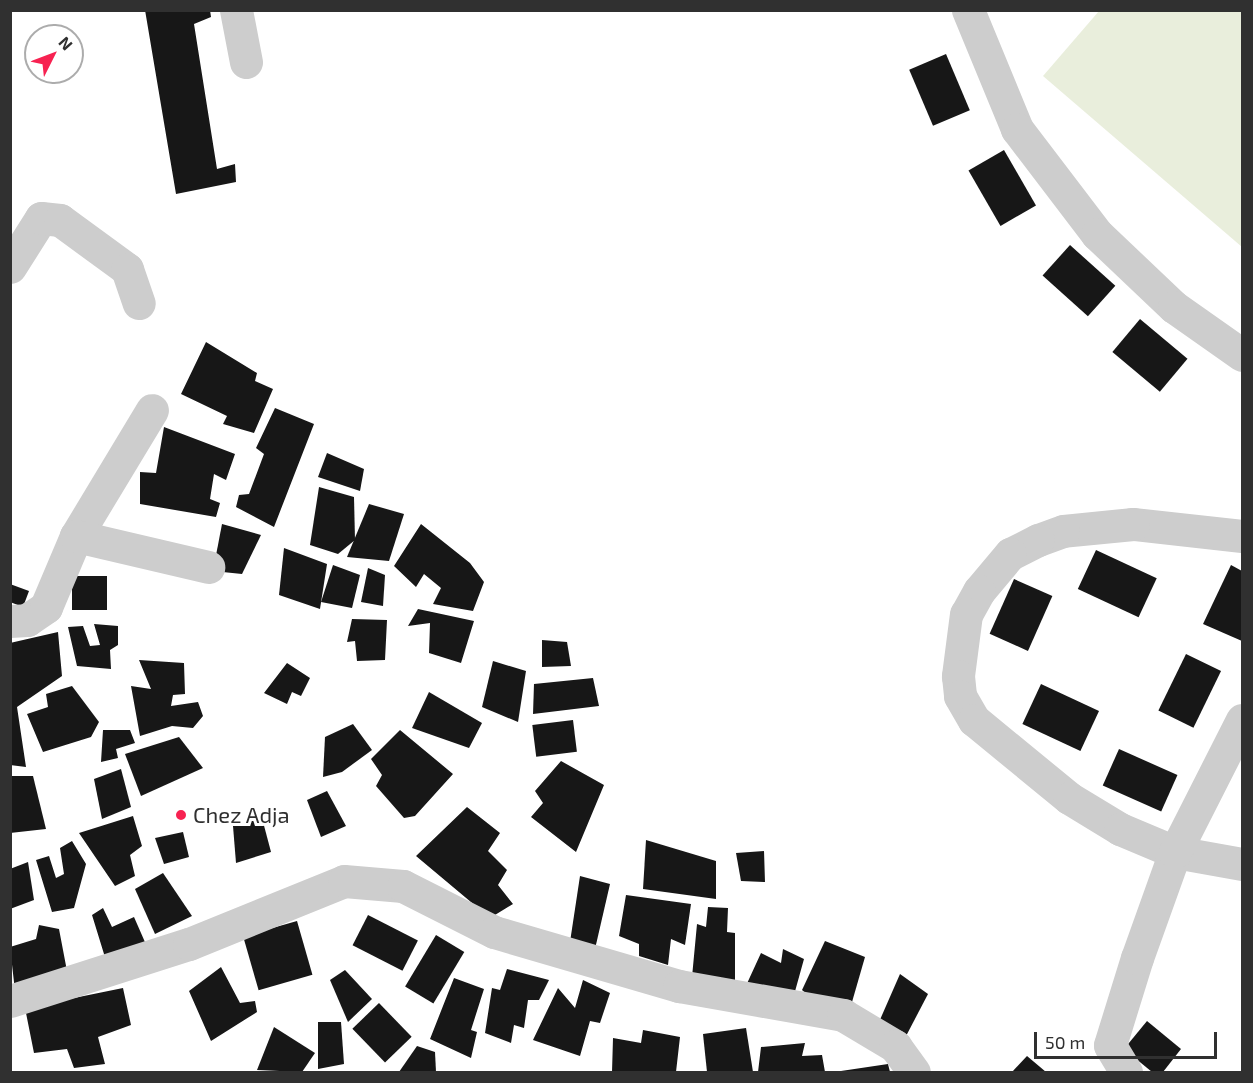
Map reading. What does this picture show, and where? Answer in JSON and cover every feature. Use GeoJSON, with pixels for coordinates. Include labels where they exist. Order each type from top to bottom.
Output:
{"type":"FeatureCollection","features":[{"type":"Feature","properties":{"kind":"street"},"geometry":{"type":"LineString","coordinates":[[236,10],[246,62]]}},
{"type":"Feature","properties":{"kind":"street"},"geometry":{"type":"LineString","coordinates":[[968,10],[1017,129],[1096,234],[1174,306],[1242,355]]}},
{"type":"Feature","properties":{"kind":"street"},"geometry":{"type":"LineString","coordinates":[[10,267],[40,218],[60,220],[127,269],[139,303]]}},
{"type":"Feature","properties":{"kind":"street"},"geometry":{"type":"LineString","coordinates":[[10,621],[27,620],[46,607],[76,536],[152,411]]}},
{"type":"Feature","properties":{"kind":"street"},"geometry":{"type":"LineString","coordinates":[[1242,536],[1133,524],[1063,531],[1010,554],[989,575],[963,626],[960,696],[974,720],[1070,798],[1120,829],[1175,852],[1242,864]]}},
{"type":"Feature","properties":{"kind":"street"},"geometry":{"type":"LineString","coordinates":[[76,536],[208,567]]}},
{"type":"Feature","properties":{"kind":"street"},"geometry":{"type":"LineString","coordinates":[[1126,1072],[1110,1046],[1175,852],[1242,720]]}},
{"type":"Feature","properties":{"kind":"street"},"geometry":{"type":"LineString","coordinates":[[10,1001],[189,945],[344,881],[404,886],[494,932],[679,986],[843,1015],[895,1046],[914,1072]]}},
{"type":"Feature","properties":{"kind":"green space"},"geometry":{"type":"Polygon","coordinates":[[[1099,11],[1242,11],[1242,247],[1043,76],[1099,11]]]}},
{"type":"Feature","properties":{"kind":"building"},"geometry":{"type":"Polygon","coordinates":[[[145,10],[210,10],[211,17],[194,24],[217,169],[235,164],[236,182],[176,194],[145,10]]]}},
{"type":"Feature","properties":{"kind":"building"},"geometry":{"type":"Polygon","coordinates":[[[946,54],[970,110],[933,126],[909,70],[946,54]]]}},
{"type":"Feature","properties":{"kind":"building"},"geometry":{"type":"Polygon","coordinates":[[[1004,150],[1036,205],[1000,226],[968,170],[1004,150]]]}},
{"type":"Feature","properties":{"kind":"building"},"geometry":{"type":"Polygon","coordinates":[[[1070,245],[1115,286],[1088,316],[1043,275],[1070,245]]]}},
{"type":"Feature","properties":{"kind":"building"},"geometry":{"type":"Polygon","coordinates":[[[1140,319],[1187,359],[1160,392],[1112,352],[1140,319]]]}},
{"type":"Feature","properties":{"kind":"building"},"geometry":{"type":"Polygon","coordinates":[[[206,342],[257,373],[255,381],[273,389],[254,433],[223,424],[227,416],[181,394],[206,342]]]}},
{"type":"Feature","properties":{"kind":"building"},"geometry":{"type":"Polygon","coordinates":[[[275,408],[314,424],[274,527],[236,507],[239,495],[249,494],[264,454],[256,448],[275,408]]]}},
{"type":"Feature","properties":{"kind":"building"},"geometry":{"type":"Polygon","coordinates":[[[164,427],[235,454],[226,480],[214,474],[210,499],[220,503],[216,517],[140,504],[140,472],[156,473],[164,427]]]}},
{"type":"Feature","properties":{"kind":"building"},"geometry":{"type":"Polygon","coordinates":[[[327,453],[364,469],[360,491],[318,477],[327,453]]]}},
{"type":"Feature","properties":{"kind":"building"},"geometry":{"type":"Polygon","coordinates":[[[319,487],[354,497],[355,540],[338,554],[310,545],[319,487]]]}},
{"type":"Feature","properties":{"kind":"building"},"geometry":{"type":"Polygon","coordinates":[[[369,504],[404,514],[389,561],[347,557],[369,504]]]}},
{"type":"Feature","properties":{"kind":"building"},"geometry":{"type":"Polygon","coordinates":[[[222,524],[261,535],[242,574],[213,571],[222,524]]]}},
{"type":"Feature","properties":{"kind":"building"},"geometry":{"type":"Polygon","coordinates":[[[421,524],[470,563],[484,582],[473,611],[433,604],[441,588],[424,574],[416,587],[394,566],[421,524]]]}},
{"type":"Feature","properties":{"kind":"building"},"geometry":{"type":"Polygon","coordinates":[[[284,548],[327,564],[320,609],[279,595],[284,548]]]}},
{"type":"Feature","properties":{"kind":"building"},"geometry":{"type":"Polygon","coordinates":[[[1096,550],[1157,578],[1139,617],[1078,589],[1096,550]]]}},
{"type":"Feature","properties":{"kind":"building"},"geometry":{"type":"Polygon","coordinates":[[[333,565],[360,575],[352,608],[321,602],[333,565]]]}},
{"type":"Feature","properties":{"kind":"building"},"geometry":{"type":"Polygon","coordinates":[[[1231,565],[1242,571],[1242,641],[1203,624],[1231,565]]]}},
{"type":"Feature","properties":{"kind":"building"},"geometry":{"type":"Polygon","coordinates":[[[368,568],[385,575],[383,606],[361,602],[368,568]]]}},
{"type":"Feature","properties":{"kind":"building"},"geometry":{"type":"Polygon","coordinates":[[[72,576],[107,576],[107,610],[72,610],[72,576]]]}},
{"type":"Feature","properties":{"kind":"building"},"geometry":{"type":"Polygon","coordinates":[[[1014,579],[1052,596],[1028,651],[990,634],[1014,579]]]}},
{"type":"Feature","properties":{"kind":"building"},"geometry":{"type":"Polygon","coordinates":[[[10,584],[29,591],[23,607],[10,602],[10,584]]]}},
{"type":"Feature","properties":{"kind":"building"},"geometry":{"type":"Polygon","coordinates":[[[418,609],[474,621],[461,663],[429,653],[430,623],[408,626],[418,609]]]}},
{"type":"Feature","properties":{"kind":"building"},"geometry":{"type":"Polygon","coordinates":[[[352,619],[387,620],[385,660],[357,661],[355,641],[347,642],[352,619]]]}},
{"type":"Feature","properties":{"kind":"building"},"geometry":{"type":"Polygon","coordinates":[[[94,624],[118,626],[118,645],[110,650],[111,669],[77,666],[68,627],[83,626],[90,646],[100,645],[94,624]]]}},
{"type":"Feature","properties":{"kind":"building"},"geometry":{"type":"Polygon","coordinates":[[[58,632],[62,676],[17,707],[26,767],[10,765],[10,643],[58,632]]]}},
{"type":"Feature","properties":{"kind":"building"},"geometry":{"type":"Polygon","coordinates":[[[542,640],[567,642],[571,666],[542,667],[542,640]]]}},
{"type":"Feature","properties":{"kind":"building"},"geometry":{"type":"Polygon","coordinates":[[[1186,654],[1221,671],[1193,728],[1158,711],[1186,654]]]}},
{"type":"Feature","properties":{"kind":"building"},"geometry":{"type":"Polygon","coordinates":[[[139,660],[184,663],[185,694],[173,695],[171,706],[198,702],[203,716],[193,728],[172,726],[140,736],[131,686],[151,689],[139,660]]]}},
{"type":"Feature","properties":{"kind":"building"},"geometry":{"type":"Polygon","coordinates":[[[493,661],[526,671],[518,722],[482,707],[493,661]]]}},
{"type":"Feature","properties":{"kind":"building"},"geometry":{"type":"Polygon","coordinates":[[[287,663],[310,678],[301,696],[292,692],[287,704],[264,693],[287,663]]]}},
{"type":"Feature","properties":{"kind":"building"},"geometry":{"type":"Polygon","coordinates":[[[593,678],[599,706],[533,714],[534,684],[593,678]]]}},
{"type":"Feature","properties":{"kind":"building"},"geometry":{"type":"Polygon","coordinates":[[[1041,684],[1099,711],[1080,751],[1022,724],[1041,684]]]}},
{"type":"Feature","properties":{"kind":"building"},"geometry":{"type":"Polygon","coordinates":[[[72,686],[99,722],[91,737],[43,752],[27,714],[48,707],[46,694],[72,686]]]}},
{"type":"Feature","properties":{"kind":"building"},"geometry":{"type":"Polygon","coordinates":[[[429,692],[482,723],[469,748],[412,728],[429,692]]]}},
{"type":"Feature","properties":{"kind":"building"},"geometry":{"type":"Polygon","coordinates":[[[573,720],[577,752],[536,757],[532,725],[573,720]]]}},
{"type":"Feature","properties":{"kind":"building"},"geometry":{"type":"Polygon","coordinates":[[[353,724],[372,750],[342,772],[323,777],[325,737],[353,724]]]}},
{"type":"Feature","properties":{"kind":"building"},"geometry":{"type":"Polygon","coordinates":[[[103,730],[130,730],[135,743],[116,749],[118,758],[101,762],[103,730]]]}},
{"type":"Feature","properties":{"kind":"building"},"geometry":{"type":"Polygon","coordinates":[[[400,730],[453,774],[415,816],[404,818],[376,786],[382,775],[371,759],[400,730]]]}},
{"type":"Feature","properties":{"kind":"building"},"geometry":{"type":"Polygon","coordinates":[[[179,737],[203,768],[141,796],[125,754],[179,737]]]}},
{"type":"Feature","properties":{"kind":"building"},"geometry":{"type":"Polygon","coordinates":[[[1119,749],[1177,775],[1161,812],[1103,786],[1119,749]]]}},
{"type":"Feature","properties":{"kind":"building"},"geometry":{"type":"Polygon","coordinates":[[[561,761],[604,785],[576,852],[531,817],[543,803],[535,791],[561,761]]]}},
{"type":"Feature","properties":{"kind":"building"},"geometry":{"type":"Polygon","coordinates":[[[121,769],[131,807],[102,819],[94,779],[121,769]]]}},
{"type":"Feature","properties":{"kind":"building"},"geometry":{"type":"Polygon","coordinates":[[[10,776],[33,776],[46,829],[10,833],[10,776]]]}},
{"type":"Feature","properties":{"kind":"building"},"geometry":{"type":"Polygon","coordinates":[[[327,791],[346,826],[321,837],[307,800],[327,791]]]}},
{"type":"Feature","properties":{"kind":"building"},"geometry":{"type":"Polygon","coordinates":[[[467,807],[500,833],[488,851],[507,870],[498,885],[513,904],[490,918],[416,856],[467,807]]]}},
{"type":"Feature","properties":{"kind":"building"},"geometry":{"type":"Polygon","coordinates":[[[133,816],[142,846],[130,855],[135,876],[115,886],[79,833],[133,816]]]}},
{"type":"Feature","properties":{"kind":"building"},"geometry":{"type":"Polygon","coordinates":[[[262,818],[271,852],[236,863],[233,826],[262,818]]]}},
{"type":"Feature","properties":{"kind":"building"},"geometry":{"type":"Polygon","coordinates":[[[183,832],[189,857],[164,864],[155,838],[183,832]]]}},
{"type":"Feature","properties":{"kind":"building"},"geometry":{"type":"Polygon","coordinates":[[[646,840],[716,861],[716,899],[643,889],[646,840]]]}},
{"type":"Feature","properties":{"kind":"building"},"geometry":{"type":"Polygon","coordinates":[[[72,841],[86,864],[74,908],[52,912],[36,860],[49,856],[56,878],[64,874],[60,848],[72,841]]]}},
{"type":"Feature","properties":{"kind":"building"},"geometry":{"type":"Polygon","coordinates":[[[764,851],[765,882],[741,881],[736,853],[764,851]]]}},
{"type":"Feature","properties":{"kind":"building"},"geometry":{"type":"Polygon","coordinates":[[[28,862],[34,900],[10,909],[10,869],[28,862]]]}},
{"type":"Feature","properties":{"kind":"building"},"geometry":{"type":"Polygon","coordinates":[[[163,873],[192,916],[155,934],[135,889],[163,873]]]}},
{"type":"Feature","properties":{"kind":"building"},"geometry":{"type":"Polygon","coordinates":[[[580,876],[610,884],[595,949],[570,942],[580,876]]]}},
{"type":"Feature","properties":{"kind":"building"},"geometry":{"type":"Polygon","coordinates":[[[626,895],[691,904],[685,945],[671,939],[668,965],[639,956],[639,944],[619,936],[626,895]]]}},
{"type":"Feature","properties":{"kind":"building"},"geometry":{"type":"Polygon","coordinates":[[[708,907],[728,908],[727,932],[735,933],[735,987],[692,977],[697,924],[706,927],[708,907]]]}},
{"type":"Feature","properties":{"kind":"building"},"geometry":{"type":"Polygon","coordinates":[[[103,908],[112,927],[134,917],[148,949],[108,967],[92,915],[103,908]]]}},
{"type":"Feature","properties":{"kind":"building"},"geometry":{"type":"Polygon","coordinates":[[[368,915],[418,940],[402,971],[353,945],[368,915]]]}},
{"type":"Feature","properties":{"kind":"building"},"geometry":{"type":"Polygon","coordinates":[[[297,921],[312,975],[259,990],[243,936],[297,921]]]}},
{"type":"Feature","properties":{"kind":"building"},"geometry":{"type":"Polygon","coordinates":[[[39,925],[59,929],[67,971],[15,991],[10,947],[36,939],[39,925]]]}},
{"type":"Feature","properties":{"kind":"building"},"geometry":{"type":"Polygon","coordinates":[[[436,935],[464,952],[433,1003],[405,986],[436,935]]]}},
{"type":"Feature","properties":{"kind":"building"},"geometry":{"type":"Polygon","coordinates":[[[825,941],[865,957],[850,1009],[815,1001],[802,990],[825,941]]]}},
{"type":"Feature","properties":{"kind":"building"},"geometry":{"type":"Polygon","coordinates":[[[783,949],[804,959],[794,995],[744,990],[761,953],[781,963],[783,949]]]}},
{"type":"Feature","properties":{"kind":"building"},"geometry":{"type":"Polygon","coordinates":[[[221,967],[240,1003],[255,1001],[257,1012],[211,1041],[189,991],[221,967]]]}},
{"type":"Feature","properties":{"kind":"building"},"geometry":{"type":"Polygon","coordinates":[[[507,969],[549,980],[539,1000],[528,1000],[524,1028],[514,1025],[511,1043],[485,1033],[492,988],[500,990],[507,969]]]}},
{"type":"Feature","properties":{"kind":"building"},"geometry":{"type":"Polygon","coordinates":[[[345,970],[372,999],[348,1022],[330,980],[345,970]]]}},
{"type":"Feature","properties":{"kind":"building"},"geometry":{"type":"Polygon","coordinates":[[[900,974],[928,994],[905,1038],[879,1022],[900,974]]]}},
{"type":"Feature","properties":{"kind":"building"},"geometry":{"type":"Polygon","coordinates":[[[454,978],[484,989],[471,1030],[477,1032],[471,1058],[430,1039],[454,978]]]}},
{"type":"Feature","properties":{"kind":"building"},"geometry":{"type":"Polygon","coordinates":[[[583,980],[610,993],[600,1023],[590,1021],[580,1056],[533,1040],[558,988],[575,1008],[583,980]]]}},
{"type":"Feature","properties":{"kind":"building"},"geometry":{"type":"Polygon","coordinates":[[[123,988],[131,1025],[98,1037],[105,1064],[74,1068],[67,1049],[34,1053],[25,1008],[123,988]]]}},
{"type":"Feature","properties":{"kind":"building"},"geometry":{"type":"Polygon","coordinates":[[[379,1003],[412,1037],[385,1063],[352,1029],[379,1003]]]}},
{"type":"Feature","properties":{"kind":"building"},"geometry":{"type":"Polygon","coordinates":[[[1147,1021],[1181,1049],[1163,1072],[1152,1072],[1124,1049],[1147,1021]]]}},
{"type":"Feature","properties":{"kind":"building"},"geometry":{"type":"Polygon","coordinates":[[[318,1022],[341,1022],[344,1064],[318,1069],[318,1022]]]}},
{"type":"Feature","properties":{"kind":"building"},"geometry":{"type":"Polygon","coordinates":[[[274,1027],[315,1053],[302,1072],[257,1070],[274,1027]]]}},
{"type":"Feature","properties":{"kind":"building"},"geometry":{"type":"Polygon","coordinates":[[[746,1028],[753,1072],[707,1072],[703,1034],[746,1028]]]}},
{"type":"Feature","properties":{"kind":"building"},"geometry":{"type":"Polygon","coordinates":[[[643,1030],[680,1037],[676,1072],[612,1072],[613,1038],[641,1043],[643,1030]]]}},
{"type":"Feature","properties":{"kind":"building"},"geometry":{"type":"Polygon","coordinates":[[[805,1043],[802,1056],[822,1055],[825,1072],[758,1072],[761,1047],[805,1043]]]}},
{"type":"Feature","properties":{"kind":"building"},"geometry":{"type":"Polygon","coordinates":[[[417,1046],[435,1052],[436,1072],[399,1072],[417,1046]]]}},
{"type":"Feature","properties":{"kind":"building"},"geometry":{"type":"Polygon","coordinates":[[[1027,1056],[1046,1072],[1012,1072],[1027,1056]]]}},
{"type":"Feature","properties":{"kind":"building"},"geometry":{"type":"Polygon","coordinates":[[[888,1064],[890,1072],[841,1072],[841,1071],[888,1064]]]}},
{"type":"Feature","properties":{"kind":"place","name":"Chez Adja"},"geometry":{"type":"Point","coordinates":[181,815]}}]}
